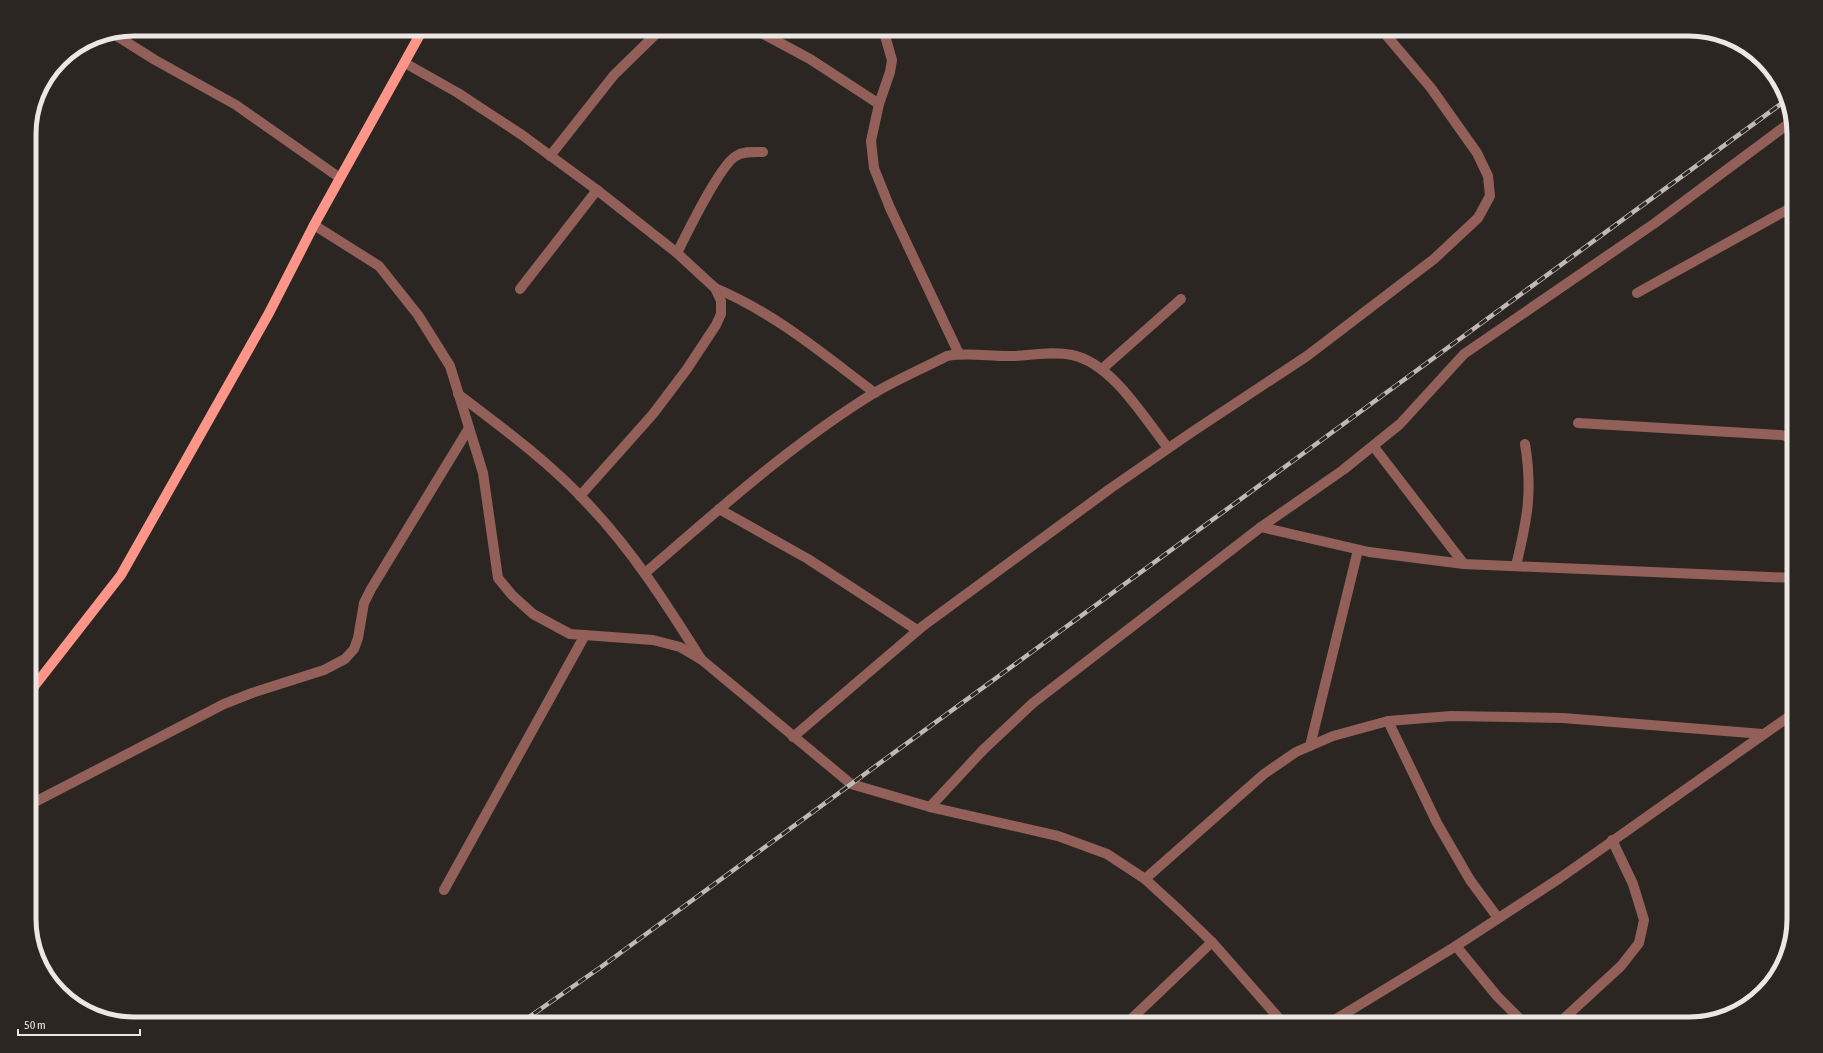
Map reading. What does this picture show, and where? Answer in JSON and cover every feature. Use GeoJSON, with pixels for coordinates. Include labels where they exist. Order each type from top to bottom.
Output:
{"type":"FeatureCollection","features":[{"type":"Feature","properties":{"kind":"main road"},"geometry":{"type":"LineString","coordinates":[[36,684],[121,575],[269,313],[314,225],[419,36]]}},
{"type":"Feature","properties":{"kind":"street"},"geometry":{"type":"LineString","coordinates":[[550,156],[614,75],[654,36]]}},
{"type":"Feature","properties":{"kind":"street"},"geometry":{"type":"LineString","coordinates":[[767,36],[810,59],[879,104]]}},
{"type":"Feature","properties":{"kind":"street"},"geometry":{"type":"LineString","coordinates":[[885,36],[892,60],[890,72],[879,104],[871,141],[874,168],[890,208],[959,354]]}},
{"type":"Feature","properties":{"kind":"street"},"geometry":{"type":"LineString","coordinates":[[793,736],[918,630],[1168,448],[1307,356],[1434,259],[1478,218],[1490,196],[1488,176],[1477,153],[1431,88],[1387,36]]}},
{"type":"Feature","properties":{"kind":"street"},"geometry":{"type":"LineString","coordinates":[[119,37],[155,60],[236,105],[340,178]]}},
{"type":"Feature","properties":{"kind":"street"},"geometry":{"type":"LineString","coordinates":[[405,62],[458,93],[550,156],[597,190],[677,253],[715,288],[747,302],[782,324],[875,393]]}},
{"type":"Feature","properties":{"kind":"street"},"geometry":{"type":"LineString","coordinates":[[930,807],[983,750],[1033,704],[1261,527],[1374,447],[1420,405],[1464,354],[1655,223],[1787,125]]}},
{"type":"Feature","properties":{"kind":"street"},"geometry":{"type":"LineString","coordinates":[[677,253],[710,192],[729,161],[741,153],[763,152]]}},
{"type":"Feature","properties":{"kind":"street"},"geometry":{"type":"LineString","coordinates":[[520,289],[597,190]]}},
{"type":"Feature","properties":{"kind":"street"},"geometry":{"type":"LineString","coordinates":[[1637,293],[1787,210]]}},
{"type":"Feature","properties":{"kind":"street"},"geometry":{"type":"LineString","coordinates":[[314,225],[379,266],[418,315],[450,366],[483,473],[498,578],[512,595],[533,614],[570,634],[653,640],[680,647],[702,660],[851,784],[930,807],[1058,836],[1106,854],[1145,880],[1212,942],[1278,1017]]}},
{"type":"Feature","properties":{"kind":"street"},"geometry":{"type":"LineString","coordinates":[[580,496],[653,414],[695,357],[721,314],[721,302],[715,288]]}},
{"type":"Feature","properties":{"kind":"street"},"geometry":{"type":"LineString","coordinates":[[1102,369],[1181,300]]}},
{"type":"Feature","properties":{"kind":"street"},"geometry":{"type":"LineString","coordinates":[[645,573],[719,509],[792,450],[875,393],[947,356],[959,354],[987,356],[1071,355],[1086,359],[1102,369],[1124,392],[1168,448]]}},
{"type":"Feature","properties":{"kind":"street"},"geometry":{"type":"LineString","coordinates":[[458,394],[515,438],[580,496],[645,573],[702,660]]}},
{"type":"Feature","properties":{"kind":"street"},"geometry":{"type":"LineString","coordinates":[[1578,423],[1787,437]]}},
{"type":"Feature","properties":{"kind":"street"},"geometry":{"type":"LineString","coordinates":[[36,802],[224,704],[252,693],[324,670],[345,659],[354,648],[358,638],[364,603],[371,589],[469,428]]}},
{"type":"Feature","properties":{"kind":"street"},"geometry":{"type":"LineString","coordinates":[[1516,566],[1529,508],[1530,486],[1525,444]]}},
{"type":"Feature","properties":{"kind":"street"},"geometry":{"type":"LineString","coordinates":[[1374,447],[1464,564]]}},
{"type":"Feature","properties":{"kind":"street"},"geometry":{"type":"LineString","coordinates":[[719,509],[808,559],[918,630]]}},
{"type":"Feature","properties":{"kind":"street"},"geometry":{"type":"LineString","coordinates":[[1261,527],[1358,550],[1464,564],[1787,578]]}},
{"type":"Feature","properties":{"kind":"street"},"geometry":{"type":"LineString","coordinates":[[1310,746],[1358,550]]}},
{"type":"Feature","properties":{"kind":"street"},"geometry":{"type":"LineString","coordinates":[[444,890],[585,635]]}},
{"type":"Feature","properties":{"kind":"street"},"geometry":{"type":"LineString","coordinates":[[1145,880],[1264,774],[1296,752],[1333,736],[1388,721],[1451,716],[1563,718],[1763,734]]}},
{"type":"Feature","properties":{"kind":"street"},"geometry":{"type":"LineString","coordinates":[[1339,1017],[1456,946],[1498,918],[1787,718]]}},
{"type":"Feature","properties":{"kind":"street"},"geometry":{"type":"LineString","coordinates":[[1388,721],[1437,823],[1470,880],[1498,918]]}},
{"type":"Feature","properties":{"kind":"street"},"geometry":{"type":"LineString","coordinates":[[1566,1017],[1622,966],[1640,943],[1644,920],[1633,884],[1612,840]]}},
{"type":"Feature","properties":{"kind":"street"},"geometry":{"type":"LineString","coordinates":[[1133,1017],[1212,942]]}},
{"type":"Feature","properties":{"kind":"street"},"geometry":{"type":"LineString","coordinates":[[1456,946],[1497,996],[1518,1017]]}},
{"type":"Feature","properties":{"kind":"railway"},"geometry":{"type":"LineString","coordinates":[[529,1017],[601,967],[1782,103]]}}]}
